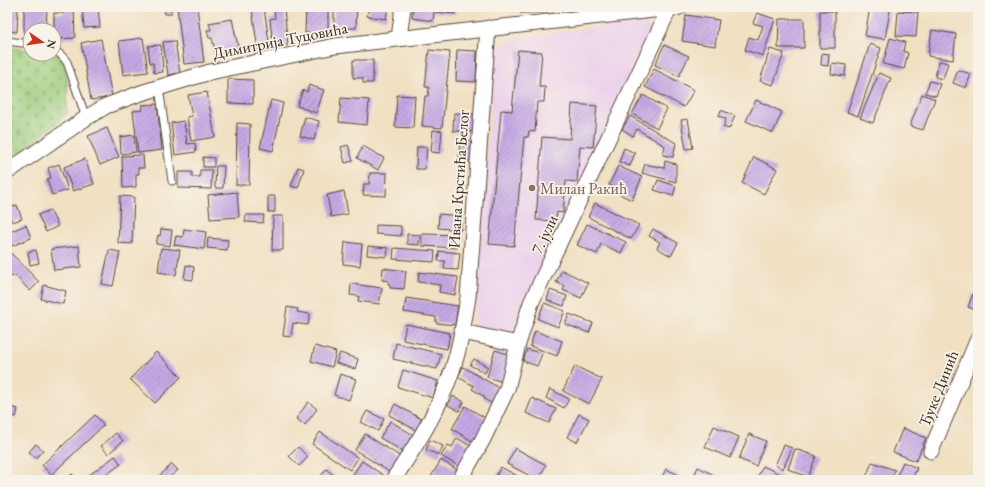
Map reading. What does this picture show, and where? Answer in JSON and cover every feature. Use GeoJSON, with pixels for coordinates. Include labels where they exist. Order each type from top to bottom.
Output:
{"type":"FeatureCollection","features":[{"type":"Feature","properties":{"kind":"street"},"geometry":{"type":"LineString","coordinates":[[399,38],[403,7]]}},
{"type":"Feature","properties":{"kind":"street","name":"Димитрија Туцовића"},"geometry":{"type":"LineString","coordinates":[[7,172],[106,106],[159,87],[210,72],[334,46],[673,7]]}},
{"type":"Feature","properties":{"kind":"street","name":"7. јули"},"geometry":{"type":"LineString","coordinates":[[460,480],[483,440],[505,395],[511,377],[518,344],[531,303],[673,7]]}},
{"type":"Feature","properties":{"kind":"street","name":"Ивана Крстића Белог"},"geometry":{"type":"LineString","coordinates":[[393,480],[430,421],[447,385],[463,332],[468,297],[488,28]]}},
{"type":"Feature","properties":{"kind":"street"},"geometry":{"type":"LineString","coordinates":[[463,332],[518,344]]}},
{"type":"Feature","properties":{"kind":"street","name":"Ђуке Динић"},"geometry":{"type":"LineString","coordinates":[[931,452],[978,338]]}},
{"type":"Feature","properties":{"kind":"lane"},"geometry":{"type":"LineString","coordinates":[[7,41],[22,43]]}},
{"type":"Feature","properties":{"kind":"lane"},"geometry":{"type":"LineString","coordinates":[[62,56],[66,62],[86,118]]}},
{"type":"Feature","properties":{"kind":"lane"},"geometry":{"type":"LineString","coordinates":[[159,87],[172,181]]}},
{"type":"Feature","properties":{"kind":"shaded area","name":"Милан Ракић"},"geometry":{"type":"Polygon","coordinates":[[[644,22],[651,28],[512,336],[474,328],[495,48],[520,37],[644,22]]]}},
{"type":"Feature","properties":{"kind":"green space"},"geometry":{"type":"Polygon","coordinates":[[[7,47],[22,49],[22,62],[62,61],[67,75],[67,114],[31,145],[7,162],[7,47]]]}},
{"type":"Feature","properties":{"kind":"building"},"geometry":{"type":"Polygon","coordinates":[[[7,7],[18,7],[17,32],[7,31],[7,7]]]}},
{"type":"Feature","properties":{"kind":"building"},"geometry":{"type":"Polygon","coordinates":[[[24,7],[47,7],[46,22],[24,22],[24,7]]]}},
{"type":"Feature","properties":{"kind":"building"},"geometry":{"type":"Polygon","coordinates":[[[63,7],[74,7],[75,38],[62,39],[62,22],[54,22],[54,13],[63,13],[63,7]]]}},
{"type":"Feature","properties":{"kind":"building"},"geometry":{"type":"Polygon","coordinates":[[[82,7],[98,7],[100,27],[84,28],[82,7]]]}},
{"type":"Feature","properties":{"kind":"building"},"geometry":{"type":"Polygon","coordinates":[[[164,7],[171,7],[171,14],[165,14],[164,7]]]}},
{"type":"Feature","properties":{"kind":"building"},"geometry":{"type":"Polygon","coordinates":[[[177,7],[197,7],[204,62],[184,64],[177,7]]]}},
{"type":"Feature","properties":{"kind":"building"},"geometry":{"type":"Polygon","coordinates":[[[264,7],[270,49],[258,51],[252,9],[264,7]]]}},
{"type":"Feature","properties":{"kind":"building"},"geometry":{"type":"Polygon","coordinates":[[[306,7],[328,7],[328,33],[305,33],[306,7]]]}},
{"type":"Feature","properties":{"kind":"building"},"geometry":{"type":"Polygon","coordinates":[[[334,7],[357,7],[356,28],[334,28],[334,7]]]}},
{"type":"Feature","properties":{"kind":"building"},"geometry":{"type":"Polygon","coordinates":[[[369,7],[388,7],[386,19],[367,16],[369,7]]]}},
{"type":"Feature","properties":{"kind":"building"},"geometry":{"type":"Polygon","coordinates":[[[413,7],[456,7],[455,14],[434,12],[433,21],[412,18],[413,7]]]}},
{"type":"Feature","properties":{"kind":"building"},"geometry":{"type":"Polygon","coordinates":[[[520,7],[548,7],[548,12],[520,13],[520,7]]]}},
{"type":"Feature","properties":{"kind":"building"},"geometry":{"type":"Polygon","coordinates":[[[870,7],[890,10],[885,39],[865,36],[870,7]]]}},
{"type":"Feature","properties":{"kind":"building"},"geometry":{"type":"Polygon","coordinates":[[[284,9],[288,45],[276,46],[275,37],[272,38],[270,19],[275,18],[274,10],[284,9]]]}},
{"type":"Feature","properties":{"kind":"building"},"geometry":{"type":"Polygon","coordinates":[[[820,11],[835,11],[835,48],[820,48],[820,11]]]}},
{"type":"Feature","properties":{"kind":"building"},"geometry":{"type":"Polygon","coordinates":[[[898,11],[918,12],[916,37],[896,36],[898,11]]]}},
{"type":"Feature","properties":{"kind":"building"},"geometry":{"type":"Polygon","coordinates":[[[757,13],[775,19],[763,56],[745,50],[749,37],[758,40],[763,26],[753,23],[757,13]]]}},
{"type":"Feature","properties":{"kind":"building"},"geometry":{"type":"Polygon","coordinates":[[[686,15],[719,20],[715,46],[682,41],[686,15]]]}},
{"type":"Feature","properties":{"kind":"building"},"geometry":{"type":"Polygon","coordinates":[[[232,19],[239,51],[216,56],[212,38],[209,38],[207,30],[211,30],[209,23],[232,19]]]}},
{"type":"Feature","properties":{"kind":"building"},"geometry":{"type":"Polygon","coordinates":[[[779,19],[804,19],[804,48],[778,48],[779,19]]]}},
{"type":"Feature","properties":{"kind":"building"},"geometry":{"type":"Polygon","coordinates":[[[932,30],[956,34],[953,60],[928,56],[932,30]]]}},
{"type":"Feature","properties":{"kind":"building"},"geometry":{"type":"Polygon","coordinates":[[[143,38],[148,72],[123,75],[119,41],[143,38]]]}},
{"type":"Feature","properties":{"kind":"building"},"geometry":{"type":"Polygon","coordinates":[[[890,38],[905,42],[903,51],[908,53],[904,69],[883,64],[890,38]]]}},
{"type":"Feature","properties":{"kind":"building"},"geometry":{"type":"Polygon","coordinates":[[[101,39],[112,97],[91,100],[81,43],[101,39]]]}},
{"type":"Feature","properties":{"kind":"building"},"geometry":{"type":"Polygon","coordinates":[[[175,41],[180,73],[168,75],[163,42],[175,41]]]}},
{"type":"Feature","properties":{"kind":"building"},"geometry":{"type":"Polygon","coordinates":[[[870,44],[881,48],[858,116],[847,112],[870,44]]]}},
{"type":"Feature","properties":{"kind":"building"},"geometry":{"type":"Polygon","coordinates":[[[161,45],[163,72],[154,73],[153,63],[150,63],[148,46],[161,45]]]}},
{"type":"Feature","properties":{"kind":"building"},"geometry":{"type":"Polygon","coordinates":[[[664,45],[689,56],[679,76],[655,65],[664,45]]]}},
{"type":"Feature","properties":{"kind":"building"},"geometry":{"type":"Polygon","coordinates":[[[770,49],[784,53],[773,85],[760,81],[770,49]]]}},
{"type":"Feature","properties":{"kind":"building"},"geometry":{"type":"Polygon","coordinates":[[[429,50],[450,52],[442,128],[422,126],[425,96],[428,96],[429,87],[425,87],[429,50]]]}},
{"type":"Feature","properties":{"kind":"building"},"geometry":{"type":"Polygon","coordinates":[[[457,50],[477,51],[476,82],[456,81],[457,50]]]}},
{"type":"Feature","properties":{"kind":"building"},"geometry":{"type":"Polygon","coordinates":[[[518,50],[542,52],[539,87],[545,87],[544,102],[537,102],[535,132],[529,131],[528,137],[524,137],[514,246],[489,244],[501,110],[512,111],[518,50]]]}},
{"type":"Feature","properties":{"kind":"building"},"geometry":{"type":"Polygon","coordinates":[[[822,53],[829,54],[828,66],[821,65],[822,53]]]}},
{"type":"Feature","properties":{"kind":"building"},"geometry":{"type":"Polygon","coordinates":[[[353,60],[373,60],[373,83],[363,83],[363,78],[353,78],[353,60]]]}},
{"type":"Feature","properties":{"kind":"building"},"geometry":{"type":"Polygon","coordinates":[[[939,61],[948,63],[943,79],[935,77],[939,61]]]}},
{"type":"Feature","properties":{"kind":"building"},"geometry":{"type":"Polygon","coordinates":[[[832,63],[846,65],[845,76],[831,74],[832,63]]]}},
{"type":"Feature","properties":{"kind":"building"},"geometry":{"type":"Polygon","coordinates":[[[654,69],[694,90],[684,107],[645,87],[654,69]]]}},
{"type":"Feature","properties":{"kind":"building"},"geometry":{"type":"Polygon","coordinates":[[[958,70],[971,74],[966,88],[953,83],[958,70]]]}},
{"type":"Feature","properties":{"kind":"building"},"geometry":{"type":"Polygon","coordinates":[[[879,73],[891,78],[873,123],[860,118],[879,73]]]}},
{"type":"Feature","properties":{"kind":"building"},"geometry":{"type":"Polygon","coordinates":[[[228,79],[253,80],[253,104],[228,103],[228,79]]]}},
{"type":"Feature","properties":{"kind":"building"},"geometry":{"type":"Polygon","coordinates":[[[930,81],[940,84],[936,96],[925,93],[930,81]]]}},
{"type":"Feature","properties":{"kind":"building"},"geometry":{"type":"Polygon","coordinates":[[[309,85],[324,90],[316,113],[297,106],[303,90],[307,92],[309,85]]]}},
{"type":"Feature","properties":{"kind":"building"},"geometry":{"type":"Polygon","coordinates":[[[207,92],[215,137],[191,141],[187,117],[192,116],[188,95],[207,92]]]}},
{"type":"Feature","properties":{"kind":"building"},"geometry":{"type":"Polygon","coordinates":[[[922,94],[935,99],[923,130],[910,126],[922,94]]]}},
{"type":"Feature","properties":{"kind":"building"},"geometry":{"type":"Polygon","coordinates":[[[397,95],[415,96],[413,128],[395,127],[397,95]]]}},
{"type":"Feature","properties":{"kind":"building"},"geometry":{"type":"Polygon","coordinates":[[[643,95],[667,109],[657,128],[632,114],[643,95]]]}},
{"type":"Feature","properties":{"kind":"building"},"geometry":{"type":"Polygon","coordinates":[[[341,98],[369,100],[367,125],[339,122],[341,98]]]}},
{"type":"Feature","properties":{"kind":"building"},"geometry":{"type":"Polygon","coordinates":[[[271,100],[283,103],[273,151],[260,148],[271,100]]]}},
{"type":"Feature","properties":{"kind":"building"},"geometry":{"type":"Polygon","coordinates":[[[756,100],[782,112],[773,133],[746,121],[756,100]]]}},
{"type":"Feature","properties":{"kind":"building"},"geometry":{"type":"Polygon","coordinates":[[[157,104],[162,150],[138,153],[133,111],[143,110],[142,105],[157,104]]]}},
{"type":"Feature","properties":{"kind":"building"},"geometry":{"type":"Polygon","coordinates":[[[572,104],[597,106],[593,147],[580,146],[577,182],[566,181],[563,213],[557,212],[556,221],[536,220],[542,137],[570,139],[572,104]]]}},
{"type":"Feature","properties":{"kind":"building"},"geometry":{"type":"Polygon","coordinates":[[[721,110],[735,116],[729,129],[723,127],[726,119],[719,116],[721,110]]]}},
{"type":"Feature","properties":{"kind":"building"},"geometry":{"type":"Polygon","coordinates":[[[454,113],[475,114],[474,132],[453,131],[454,113]]]}},
{"type":"Feature","properties":{"kind":"building"},"geometry":{"type":"Polygon","coordinates":[[[630,116],[676,143],[673,157],[663,155],[665,146],[637,129],[633,136],[622,129],[630,116]]]}},
{"type":"Feature","properties":{"kind":"building"},"geometry":{"type":"Polygon","coordinates":[[[305,117],[319,121],[314,140],[300,136],[305,117]]]}},
{"type":"Feature","properties":{"kind":"building"},"geometry":{"type":"Polygon","coordinates":[[[688,119],[693,148],[686,149],[681,120],[688,119]]]}},
{"type":"Feature","properties":{"kind":"building"},"geometry":{"type":"Polygon","coordinates":[[[184,121],[187,144],[195,143],[196,152],[175,155],[171,123],[184,121]]]}},
{"type":"Feature","properties":{"kind":"building"},"geometry":{"type":"Polygon","coordinates":[[[237,123],[250,124],[249,185],[236,185],[237,123]]]}},
{"type":"Feature","properties":{"kind":"building"},"geometry":{"type":"Polygon","coordinates":[[[107,128],[119,157],[100,165],[88,136],[107,128]]]}},
{"type":"Feature","properties":{"kind":"building"},"geometry":{"type":"Polygon","coordinates":[[[433,130],[442,131],[440,153],[431,152],[433,130]]]}},
{"type":"Feature","properties":{"kind":"building"},"geometry":{"type":"Polygon","coordinates":[[[134,135],[136,152],[121,154],[120,137],[134,135]]]}},
{"type":"Feature","properties":{"kind":"building"},"geometry":{"type":"Polygon","coordinates":[[[460,140],[472,141],[471,161],[459,161],[460,140]]]}},
{"type":"Feature","properties":{"kind":"building"},"geometry":{"type":"Polygon","coordinates":[[[348,145],[353,161],[345,163],[341,147],[348,145]]]}},
{"type":"Feature","properties":{"kind":"building"},"geometry":{"type":"Polygon","coordinates":[[[363,146],[384,158],[378,170],[357,158],[363,146]]]}},
{"type":"Feature","properties":{"kind":"building"},"geometry":{"type":"Polygon","coordinates":[[[417,147],[427,147],[425,169],[416,169],[417,147]]]}},
{"type":"Feature","properties":{"kind":"building"},"geometry":{"type":"Polygon","coordinates":[[[624,148],[635,153],[630,166],[619,162],[624,148]]]}},
{"type":"Feature","properties":{"kind":"building"},"geometry":{"type":"Polygon","coordinates":[[[143,155],[144,168],[138,168],[139,174],[136,174],[136,187],[123,188],[122,156],[143,155]]]}},
{"type":"Feature","properties":{"kind":"building"},"geometry":{"type":"Polygon","coordinates":[[[203,157],[214,158],[214,167],[203,167],[203,157]]]}},
{"type":"Feature","properties":{"kind":"building"},"geometry":{"type":"Polygon","coordinates":[[[754,157],[777,169],[764,194],[742,183],[754,157]]]}},
{"type":"Feature","properties":{"kind":"building"},"geometry":{"type":"Polygon","coordinates":[[[85,159],[94,184],[73,191],[64,167],[85,159]]]}},
{"type":"Feature","properties":{"kind":"building"},"geometry":{"type":"Polygon","coordinates":[[[665,161],[676,164],[676,182],[642,173],[645,164],[664,168],[665,161]]]}},
{"type":"Feature","properties":{"kind":"building"},"geometry":{"type":"Polygon","coordinates":[[[59,164],[68,190],[52,195],[47,179],[51,178],[48,168],[59,164]]]}},
{"type":"Feature","properties":{"kind":"building"},"geometry":{"type":"Polygon","coordinates":[[[216,166],[224,166],[223,188],[215,188],[216,166]]]}},
{"type":"Feature","properties":{"kind":"building"},"geometry":{"type":"Polygon","coordinates":[[[618,166],[642,177],[632,200],[615,192],[617,188],[609,185],[618,166]]]}},
{"type":"Feature","properties":{"kind":"building"},"geometry":{"type":"Polygon","coordinates":[[[298,167],[304,169],[298,188],[291,186],[298,167]]]}},
{"type":"Feature","properties":{"kind":"building"},"geometry":{"type":"Polygon","coordinates":[[[200,170],[212,170],[211,189],[178,188],[178,172],[192,172],[192,177],[200,177],[200,170]]]}},
{"type":"Feature","properties":{"kind":"building"},"geometry":{"type":"Polygon","coordinates":[[[370,173],[387,173],[386,196],[363,195],[364,184],[369,184],[370,173]]]}},
{"type":"Feature","properties":{"kind":"building"},"geometry":{"type":"Polygon","coordinates":[[[658,180],[676,186],[673,196],[654,190],[658,180]]]}},
{"type":"Feature","properties":{"kind":"building"},"geometry":{"type":"Polygon","coordinates":[[[344,191],[348,214],[331,217],[327,195],[344,191]]]}},
{"type":"Feature","properties":{"kind":"building"},"geometry":{"type":"Polygon","coordinates":[[[237,192],[239,217],[210,219],[208,195],[237,192]]]}},
{"type":"Feature","properties":{"kind":"building"},"geometry":{"type":"Polygon","coordinates":[[[120,196],[134,197],[132,244],[118,243],[120,196]]]}},
{"type":"Feature","properties":{"kind":"building"},"geometry":{"type":"Polygon","coordinates":[[[268,196],[275,196],[275,212],[268,212],[268,196]]]}},
{"type":"Feature","properties":{"kind":"building"},"geometry":{"type":"Polygon","coordinates":[[[595,203],[639,225],[631,239],[588,217],[595,203]]]}},
{"type":"Feature","properties":{"kind":"building"},"geometry":{"type":"Polygon","coordinates":[[[17,205],[22,219],[12,222],[7,209],[17,205]]]}},
{"type":"Feature","properties":{"kind":"building"},"geometry":{"type":"Polygon","coordinates":[[[50,210],[58,226],[46,232],[38,215],[50,210]]]}},
{"type":"Feature","properties":{"kind":"building"},"geometry":{"type":"Polygon","coordinates":[[[439,214],[462,216],[461,230],[438,228],[439,214]]]}},
{"type":"Feature","properties":{"kind":"building"},"geometry":{"type":"Polygon","coordinates":[[[246,215],[264,215],[263,223],[245,222],[246,215]]]}},
{"type":"Feature","properties":{"kind":"building"},"geometry":{"type":"Polygon","coordinates":[[[273,216],[283,216],[283,250],[272,250],[273,216]]]}},
{"type":"Feature","properties":{"kind":"building"},"geometry":{"type":"Polygon","coordinates":[[[587,224],[626,242],[621,253],[601,244],[597,254],[577,245],[587,224]]]}},
{"type":"Feature","properties":{"kind":"building"},"geometry":{"type":"Polygon","coordinates":[[[26,225],[31,238],[12,246],[7,233],[26,225]]]}},
{"type":"Feature","properties":{"kind":"building"},"geometry":{"type":"Polygon","coordinates":[[[376,225],[401,226],[401,236],[376,234],[376,225]]]}},
{"type":"Feature","properties":{"kind":"building"},"geometry":{"type":"Polygon","coordinates":[[[161,229],[172,230],[170,246],[156,244],[158,235],[160,236],[161,229]]]}},
{"type":"Feature","properties":{"kind":"building"},"geometry":{"type":"Polygon","coordinates":[[[184,229],[206,232],[204,249],[174,245],[176,236],[183,237],[184,229]]]}},
{"type":"Feature","properties":{"kind":"building"},"geometry":{"type":"Polygon","coordinates":[[[653,229],[678,243],[671,256],[657,248],[660,242],[649,236],[653,229]]]}},
{"type":"Feature","properties":{"kind":"building"},"geometry":{"type":"Polygon","coordinates":[[[407,234],[420,235],[419,245],[407,244],[407,234]]]}},
{"type":"Feature","properties":{"kind":"building"},"geometry":{"type":"Polygon","coordinates":[[[422,234],[459,235],[458,248],[422,246],[422,234]]]}},
{"type":"Feature","properties":{"kind":"building"},"geometry":{"type":"Polygon","coordinates":[[[208,238],[228,240],[227,250],[207,248],[208,238]]]}},
{"type":"Feature","properties":{"kind":"building"},"geometry":{"type":"Polygon","coordinates":[[[345,242],[362,244],[360,266],[343,264],[345,242]]]}},
{"type":"Feature","properties":{"kind":"building"},"geometry":{"type":"Polygon","coordinates":[[[79,246],[81,267],[54,270],[51,249],[79,246]]]}},
{"type":"Feature","properties":{"kind":"building"},"geometry":{"type":"Polygon","coordinates":[[[368,246],[388,248],[387,257],[367,255],[368,246]]]}},
{"type":"Feature","properties":{"kind":"building"},"geometry":{"type":"Polygon","coordinates":[[[161,248],[180,250],[176,275],[158,272],[161,248]]]}},
{"type":"Feature","properties":{"kind":"building"},"geometry":{"type":"Polygon","coordinates":[[[394,248],[435,251],[434,262],[393,259],[394,248]]]}},
{"type":"Feature","properties":{"kind":"building"},"geometry":{"type":"Polygon","coordinates":[[[7,249],[39,282],[30,291],[15,275],[12,277],[7,272],[7,249]]]}},
{"type":"Feature","properties":{"kind":"building"},"geometry":{"type":"Polygon","coordinates":[[[36,250],[39,263],[30,265],[28,252],[36,250]]]}},
{"type":"Feature","properties":{"kind":"building"},"geometry":{"type":"Polygon","coordinates":[[[109,250],[120,252],[113,286],[102,284],[109,250]]]}},
{"type":"Feature","properties":{"kind":"building"},"geometry":{"type":"Polygon","coordinates":[[[439,251],[460,253],[458,270],[444,269],[445,261],[438,261],[439,251]]]}},
{"type":"Feature","properties":{"kind":"building"},"geometry":{"type":"Polygon","coordinates":[[[186,265],[194,267],[193,280],[184,279],[186,265]]]}},
{"type":"Feature","properties":{"kind":"building"},"geometry":{"type":"Polygon","coordinates":[[[383,268],[406,271],[404,289],[390,288],[390,284],[388,284],[389,281],[382,280],[383,268]]]}},
{"type":"Feature","properties":{"kind":"building"},"geometry":{"type":"Polygon","coordinates":[[[562,270],[588,283],[581,298],[563,290],[565,286],[556,282],[562,270]]]}},
{"type":"Feature","properties":{"kind":"building"},"geometry":{"type":"Polygon","coordinates":[[[419,272],[458,277],[455,295],[439,292],[440,285],[418,282],[419,272]]]}},
{"type":"Feature","properties":{"kind":"building"},"geometry":{"type":"Polygon","coordinates":[[[351,284],[382,288],[379,304],[358,301],[359,296],[350,295],[351,284]]]}},
{"type":"Feature","properties":{"kind":"building"},"geometry":{"type":"Polygon","coordinates":[[[44,285],[66,291],[63,304],[41,299],[44,285]]]}},
{"type":"Feature","properties":{"kind":"building"},"geometry":{"type":"Polygon","coordinates":[[[550,290],[567,296],[564,306],[547,300],[550,290]]]}},
{"type":"Feature","properties":{"kind":"building"},"geometry":{"type":"Polygon","coordinates":[[[973,294],[978,296],[978,311],[968,307],[973,294]]]}},
{"type":"Feature","properties":{"kind":"building"},"geometry":{"type":"Polygon","coordinates":[[[406,298],[458,306],[455,325],[436,323],[436,317],[404,312],[406,298]]]}},
{"type":"Feature","properties":{"kind":"building"},"geometry":{"type":"Polygon","coordinates":[[[544,303],[565,311],[558,327],[538,319],[544,303]]]}},
{"type":"Feature","properties":{"kind":"building"},"geometry":{"type":"Polygon","coordinates":[[[287,307],[298,309],[297,312],[310,314],[308,325],[293,323],[291,337],[283,336],[287,307]]]}},
{"type":"Feature","properties":{"kind":"building"},"geometry":{"type":"Polygon","coordinates":[[[569,314],[593,323],[589,333],[565,324],[569,314]]]}},
{"type":"Feature","properties":{"kind":"building"},"geometry":{"type":"Polygon","coordinates":[[[406,324],[450,333],[447,349],[403,340],[406,324]]]}},
{"type":"Feature","properties":{"kind":"building"},"geometry":{"type":"Polygon","coordinates":[[[535,331],[562,341],[557,356],[530,346],[535,331]]]}},
{"type":"Feature","properties":{"kind":"building"},"geometry":{"type":"Polygon","coordinates":[[[396,343],[441,354],[437,369],[393,359],[396,343]]]}},
{"type":"Feature","properties":{"kind":"building"},"geometry":{"type":"Polygon","coordinates":[[[315,346],[336,352],[332,367],[311,361],[315,346]]]}},
{"type":"Feature","properties":{"kind":"building"},"geometry":{"type":"Polygon","coordinates":[[[527,349],[542,354],[537,366],[523,361],[527,349]]]}},
{"type":"Feature","properties":{"kind":"building"},"geometry":{"type":"Polygon","coordinates":[[[495,350],[511,355],[503,382],[487,377],[495,350]]]}},
{"type":"Feature","properties":{"kind":"building"},"geometry":{"type":"Polygon","coordinates":[[[156,352],[181,377],[155,403],[130,379],[156,352]]]}},
{"type":"Feature","properties":{"kind":"building"},"geometry":{"type":"Polygon","coordinates":[[[340,353],[358,359],[355,369],[336,363],[340,353]]]}},
{"type":"Feature","properties":{"kind":"building"},"geometry":{"type":"Polygon","coordinates":[[[474,359],[488,367],[485,373],[470,365],[474,359]]]}},
{"type":"Feature","properties":{"kind":"building"},"geometry":{"type":"Polygon","coordinates":[[[575,366],[602,379],[589,404],[563,391],[575,366]]]}},
{"type":"Feature","properties":{"kind":"building"},"geometry":{"type":"Polygon","coordinates":[[[463,367],[501,389],[493,404],[472,389],[474,386],[458,377],[463,367]]]}},
{"type":"Feature","properties":{"kind":"building"},"geometry":{"type":"Polygon","coordinates":[[[403,370],[438,381],[433,398],[398,387],[403,370]]]}},
{"type":"Feature","properties":{"kind":"building"},"geometry":{"type":"Polygon","coordinates":[[[340,374],[356,379],[349,400],[334,395],[340,374]]]}},
{"type":"Feature","properties":{"kind":"building"},"geometry":{"type":"Polygon","coordinates":[[[550,389],[569,399],[564,408],[546,398],[550,389]]]}},
{"type":"Feature","properties":{"kind":"building"},"geometry":{"type":"Polygon","coordinates":[[[453,396],[464,402],[459,411],[448,405],[453,396]]]}},
{"type":"Feature","properties":{"kind":"building"},"geometry":{"type":"Polygon","coordinates":[[[532,398],[556,409],[549,423],[526,413],[532,398]]]}},
{"type":"Feature","properties":{"kind":"building"},"geometry":{"type":"Polygon","coordinates":[[[308,402],[317,409],[305,425],[296,419],[308,402]]]}},
{"type":"Feature","properties":{"kind":"building"},"geometry":{"type":"Polygon","coordinates":[[[395,404],[425,421],[419,432],[389,415],[395,404]]]}},
{"type":"Feature","properties":{"kind":"building"},"geometry":{"type":"Polygon","coordinates":[[[7,406],[18,409],[16,417],[12,416],[10,424],[7,423],[7,406]]]}},
{"type":"Feature","properties":{"kind":"building"},"geometry":{"type":"Polygon","coordinates":[[[465,406],[487,419],[474,442],[452,429],[465,406]]]}},
{"type":"Feature","properties":{"kind":"building"},"geometry":{"type":"Polygon","coordinates":[[[367,411],[384,419],[378,431],[361,422],[367,411]]]}},
{"type":"Feature","properties":{"kind":"building"},"geometry":{"type":"Polygon","coordinates":[[[579,414],[589,419],[577,442],[567,437],[579,414]]]}},
{"type":"Feature","properties":{"kind":"building"},"geometry":{"type":"Polygon","coordinates":[[[95,415],[104,425],[51,475],[42,465],[95,415]]]}},
{"type":"Feature","properties":{"kind":"building"},"geometry":{"type":"Polygon","coordinates":[[[390,421],[415,436],[406,453],[380,438],[390,421]]]}},
{"type":"Feature","properties":{"kind":"building"},"geometry":{"type":"Polygon","coordinates":[[[714,426],[739,437],[730,458],[705,447],[714,426]]]}},
{"type":"Feature","properties":{"kind":"building"},"geometry":{"type":"Polygon","coordinates":[[[903,428],[926,438],[916,461],[893,452],[903,428]]]}},
{"type":"Feature","properties":{"kind":"building"},"geometry":{"type":"Polygon","coordinates":[[[320,432],[358,458],[350,470],[312,444],[320,432]]]}},
{"type":"Feature","properties":{"kind":"building"},"geometry":{"type":"Polygon","coordinates":[[[116,433],[123,441],[108,454],[101,446],[116,433]]]}},
{"type":"Feature","properties":{"kind":"building"},"geometry":{"type":"Polygon","coordinates":[[[365,434],[401,457],[391,473],[355,450],[365,434]]]}},
{"type":"Feature","properties":{"kind":"building"},"geometry":{"type":"Polygon","coordinates":[[[749,434],[766,441],[756,466],[739,459],[749,434]]]}},
{"type":"Feature","properties":{"kind":"building"},"geometry":{"type":"Polygon","coordinates":[[[457,438],[472,447],[460,467],[441,456],[448,445],[452,447],[457,438]]]}},
{"type":"Feature","properties":{"kind":"building"},"geometry":{"type":"Polygon","coordinates":[[[430,440],[443,446],[439,455],[426,450],[430,440]]]}},
{"type":"Feature","properties":{"kind":"building"},"geometry":{"type":"Polygon","coordinates":[[[36,444],[43,450],[36,458],[29,452],[36,444]]]}},
{"type":"Feature","properties":{"kind":"building"},"geometry":{"type":"Polygon","coordinates":[[[784,445],[792,448],[783,469],[775,465],[784,445]]]}},
{"type":"Feature","properties":{"kind":"building"},"geometry":{"type":"Polygon","coordinates":[[[298,447],[308,457],[299,466],[289,456],[298,447]]]}},
{"type":"Feature","properties":{"kind":"building"},"geometry":{"type":"Polygon","coordinates":[[[515,448],[546,465],[538,480],[507,464],[515,448]]]}},
{"type":"Feature","properties":{"kind":"building"},"geometry":{"type":"Polygon","coordinates":[[[795,449],[816,456],[808,477],[788,469],[795,449]]]}},
{"type":"Feature","properties":{"kind":"building"},"geometry":{"type":"Polygon","coordinates":[[[115,456],[121,464],[99,480],[91,480],[88,476],[115,456]]]}},
{"type":"Feature","properties":{"kind":"building"},"geometry":{"type":"Polygon","coordinates":[[[441,460],[459,471],[454,480],[429,480],[441,460]]]}},
{"type":"Feature","properties":{"kind":"building"},"geometry":{"type":"Polygon","coordinates":[[[362,461],[386,477],[385,480],[358,480],[352,476],[362,461]]]}},
{"type":"Feature","properties":{"kind":"building"},"geometry":{"type":"Polygon","coordinates":[[[872,462],[895,470],[891,480],[865,480],[872,462]]]}},
{"type":"Feature","properties":{"kind":"building"},"geometry":{"type":"Polygon","coordinates":[[[903,462],[917,468],[912,480],[897,475],[903,462]]]}},
{"type":"Feature","properties":{"kind":"building"},"geometry":{"type":"Polygon","coordinates":[[[172,464],[178,470],[166,480],[155,480],[172,464]]]}},
{"type":"Feature","properties":{"kind":"building"},"geometry":{"type":"Polygon","coordinates":[[[763,466],[782,475],[780,480],[756,480],[763,466]]]}},
{"type":"Feature","properties":{"kind":"building"},"geometry":{"type":"Polygon","coordinates":[[[501,467],[523,479],[494,480],[501,467]]]}},
{"type":"Feature","properties":{"kind":"building"},"geometry":{"type":"Polygon","coordinates":[[[698,467],[718,477],[716,480],[692,480],[698,467]]]}},
{"type":"Feature","properties":{"kind":"building"},"geometry":{"type":"Polygon","coordinates":[[[326,469],[340,480],[318,480],[326,469]]]}},
{"type":"Feature","properties":{"kind":"building"},"geometry":{"type":"Polygon","coordinates":[[[666,469],[679,475],[677,480],[661,479],[666,469]]]}},
{"type":"Feature","properties":{"kind":"building"},"geometry":{"type":"Polygon","coordinates":[[[72,474],[78,480],[66,480],[72,474]]]}},
{"type":"Feature","properties":{"kind":"place","name":"Милан Ракић"},"geometry":{"type":"Point","coordinates":[532,188]}}]}
